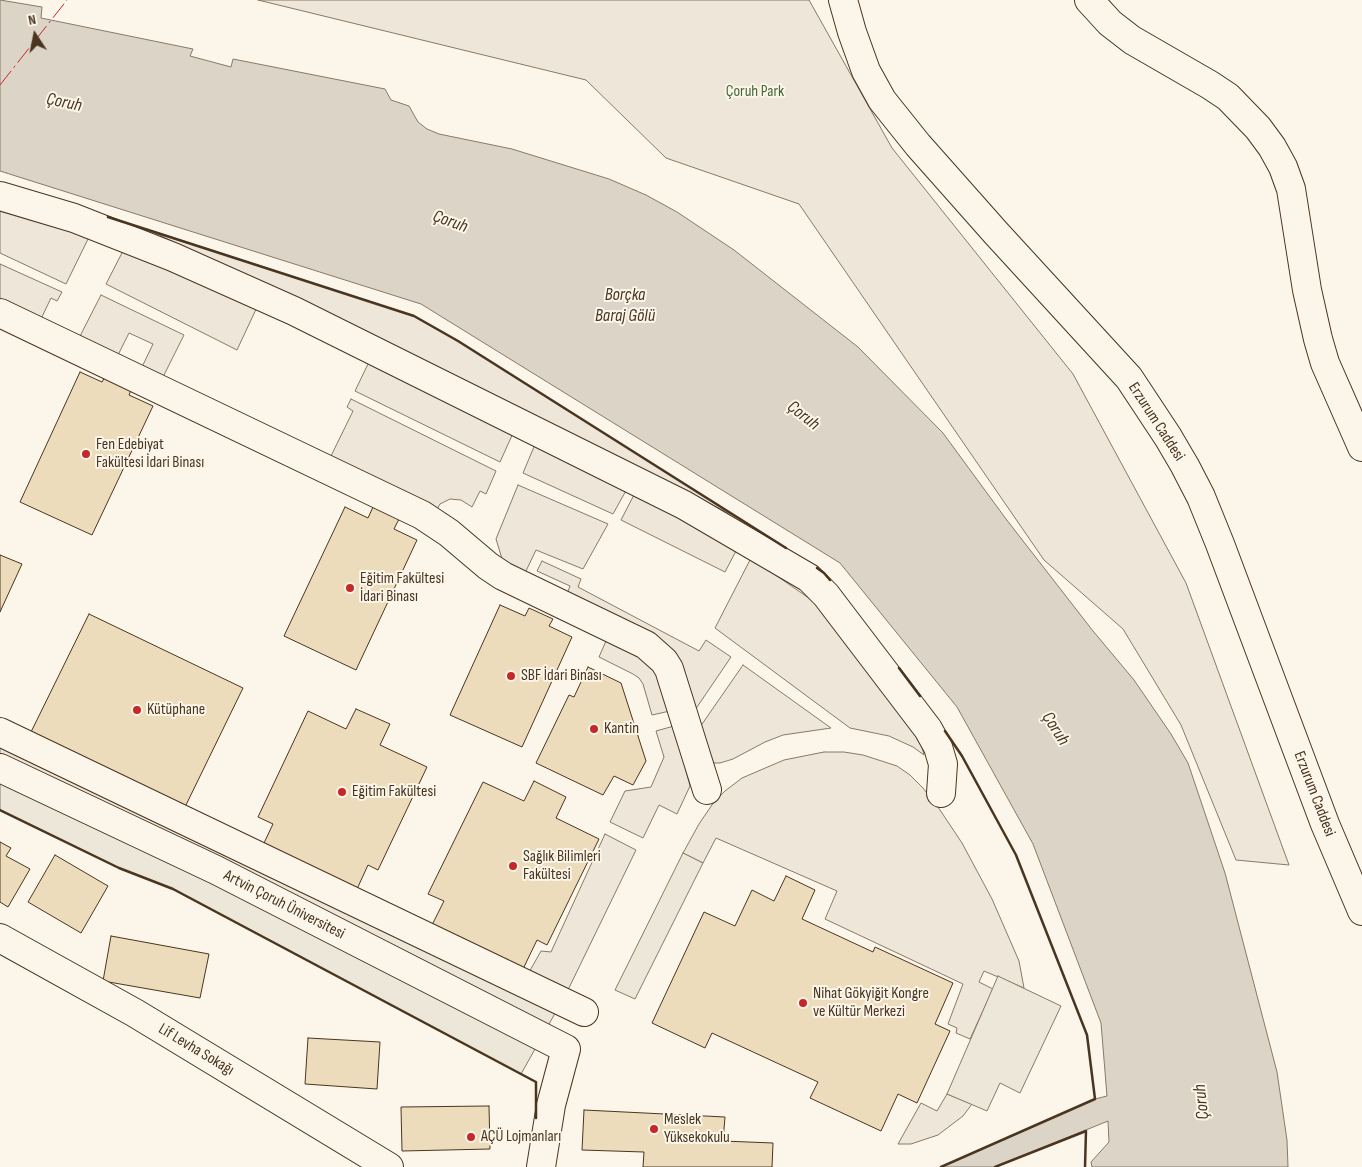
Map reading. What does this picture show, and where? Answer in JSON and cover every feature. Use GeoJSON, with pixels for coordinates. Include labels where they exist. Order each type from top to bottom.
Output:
{"type":"FeatureCollection","features":[{"type":"Feature","properties":{"kind":"street","name":"Erzurum Caddesi"},"geometry":{"type":"LineString","coordinates":[[843,0],[866,71],[882,100],[996,233],[1129,378],[1168,437],[1201,497],[1325,824],[1362,911]]}},
{"type":"Feature","properties":{"kind":"street"},"geometry":{"type":"LineString","coordinates":[[1089,0],[1110,23],[1132,40],[1210,84],[1228,97],[1254,122],[1272,147],[1283,167],[1291,189],[1307,290],[1325,363],[1362,447]]}},
{"type":"Feature","properties":{"kind":"street"},"geometry":{"type":"LineString","coordinates":[[0,196],[74,218],[173,257],[294,311],[684,505],[809,578],[826,595],[928,729],[938,746],[943,764],[941,793]]}},
{"type":"Feature","properties":{"kind":"street"},"geometry":{"type":"LineString","coordinates":[[0,313],[422,515],[449,533],[488,566],[503,576],[646,645],[664,661],[669,669],[706,790]]}},
{"type":"Feature","properties":{"kind":"street"},"geometry":{"type":"LineString","coordinates":[[0,732],[584,1012]]}},
{"type":"Feature","properties":{"kind":"street","name":"Artvin Çoruh Üniversitesi"},"geometry":{"type":"LineString","coordinates":[[0,768],[216,870],[566,1049],[552,1105],[541,1167]]}},
{"type":"Feature","properties":{"kind":"street","name":"Lif Levha Sokağı"},"geometry":{"type":"LineString","coordinates":[[0,938],[135,1013],[389,1167]]}},
{"type":"Feature","properties":{"kind":"green space","name":"Çoruh Park"},"geometry":{"type":"Polygon","coordinates":[[[258,0],[809,0],[892,148],[1073,374],[1186,583],[1289,865],[1236,860],[1181,725],[1123,629],[1044,560],[799,204],[666,158],[586,80],[258,0]]]}},
{"type":"Feature","properties":{"kind":"green space"},"geometry":{"type":"Polygon","coordinates":[[[0,205],[90,235],[66,284],[0,253],[0,205]]]}},
{"type":"Feature","properties":{"kind":"green space"},"geometry":{"type":"Polygon","coordinates":[[[147,229],[414,316],[458,341],[735,516],[147,229]]]}},
{"type":"Feature","properties":{"kind":"green space"},"geometry":{"type":"Polygon","coordinates":[[[125,247],[258,305],[237,350],[106,284],[125,247]]]}},
{"type":"Feature","properties":{"kind":"green space"},"geometry":{"type":"Polygon","coordinates":[[[0,264],[62,292],[57,301],[51,298],[40,321],[0,302],[0,264]]]}},
{"type":"Feature","properties":{"kind":"green space"},"geometry":{"type":"Polygon","coordinates":[[[101,295],[184,335],[162,379],[141,369],[153,344],[129,333],[116,359],[78,340],[101,295]]]}},
{"type":"Feature","properties":{"kind":"green space"},"geometry":{"type":"Polygon","coordinates":[[[369,362],[514,431],[500,462],[355,391],[369,362]]]}},
{"type":"Feature","properties":{"kind":"green space"},"geometry":{"type":"Polygon","coordinates":[[[351,399],[496,471],[486,494],[480,491],[472,507],[461,500],[450,499],[440,504],[436,511],[329,460],[353,411],[347,407],[351,399]]]}},
{"type":"Feature","properties":{"kind":"green space"},"geometry":{"type":"Polygon","coordinates":[[[536,442],[628,487],[613,514],[523,473],[536,442]]]}},
{"type":"Feature","properties":{"kind":"green space"},"geometry":{"type":"Polygon","coordinates":[[[518,485],[608,524],[583,569],[536,550],[525,573],[503,562],[496,539],[518,485]]]}},
{"type":"Feature","properties":{"kind":"green space"},"geometry":{"type":"Polygon","coordinates":[[[636,491],[737,549],[725,572],[621,520],[636,491]]]}},
{"type":"Feature","properties":{"kind":"green space"},"geometry":{"type":"Polygon","coordinates":[[[751,558],[813,601],[900,707],[921,743],[924,755],[913,747],[889,736],[850,728],[715,628],[751,558]]]}},
{"type":"Feature","properties":{"kind":"green space"},"geometry":{"type":"Polygon","coordinates":[[[542,561],[581,579],[578,587],[699,651],[706,640],[731,657],[695,710],[681,661],[567,594],[570,586],[537,571],[542,561]]]}},
{"type":"Feature","properties":{"kind":"green space"},"geometry":{"type":"Polygon","coordinates":[[[606,641],[641,658],[658,673],[670,711],[652,715],[643,684],[639,678],[599,657],[606,641]]]}},
{"type":"Feature","properties":{"kind":"green space"},"geometry":{"type":"Polygon","coordinates":[[[743,665],[831,728],[783,735],[733,759],[714,763],[709,756],[700,727],[743,665]]]}},
{"type":"Feature","properties":{"kind":"green space"},"geometry":{"type":"Polygon","coordinates":[[[674,726],[690,786],[677,814],[659,805],[643,838],[610,822],[625,791],[651,787],[664,757],[656,731],[674,726]]]}},
{"type":"Feature","properties":{"kind":"green space"},"geometry":{"type":"Polygon","coordinates":[[[824,752],[844,752],[863,755],[897,766],[910,775],[940,810],[962,843],[992,899],[1019,961],[1024,988],[984,971],[979,982],[993,989],[970,1039],[956,1033],[957,1028],[948,1024],[963,984],[825,919],[837,891],[716,838],[703,863],[683,853],[714,802],[742,778],[784,760],[824,752]]]}},
{"type":"Feature","properties":{"kind":"green space"},"geometry":{"type":"Polygon","coordinates":[[[605,834],[636,850],[566,994],[528,974],[541,951],[551,952],[605,834]]]}},
{"type":"Feature","properties":{"kind":"green space"},"geometry":{"type":"Polygon","coordinates":[[[947,1094],[972,1104],[963,1116],[938,1135],[911,1144],[898,1144],[921,1103],[937,1111],[947,1094]]]}},
{"type":"Feature","properties":{"kind":"shaded area"},"geometry":{"type":"Polygon","coordinates":[[[0,720],[558,1008],[521,1074],[173,889],[119,868],[0,810],[0,720]]]}},
{"type":"Feature","properties":{"kind":"shaded area"},"geometry":{"type":"Polygon","coordinates":[[[683,853],[703,863],[635,999],[615,990],[683,853]]]}},
{"type":"Feature","properties":{"kind":"shaded area"},"geometry":{"type":"Polygon","coordinates":[[[998,976],[1061,1006],[1020,1093],[1000,1083],[987,1111],[947,1094],[998,976]]]}},
{"type":"Feature","properties":{"kind":"water","name":"Borçka Baraj Gölü"},"geometry":{"type":"Polygon","coordinates":[[[0,0],[42,7],[41,18],[193,49],[190,56],[231,67],[233,59],[385,89],[391,100],[409,106],[418,122],[427,129],[439,134],[512,149],[609,179],[646,195],[677,212],[734,250],[858,347],[943,433],[1006,519],[1093,631],[1134,680],[1171,734],[1188,763],[1225,873],[1277,1072],[1287,1140],[1288,1167],[1092,1167],[1091,1162],[1109,1142],[1108,1121],[995,1167],[941,1167],[1095,1099],[1107,1096],[1101,1023],[1033,844],[957,707],[840,563],[421,304],[0,171],[0,0]]]}},
{"type":"Feature","properties":{"kind":"building","name":"Fen Edebiyat Fakültesi İdari Binası"},"geometry":{"type":"Polygon","coordinates":[[[80,372],[102,382],[106,375],[132,388],[129,395],[153,406],[92,535],[20,502],[80,372]]]}},
{"type":"Feature","properties":{"kind":"building","name":"Eğitim Fakültesi İdari Binası"},"geometry":{"type":"Polygon","coordinates":[[[345,507],[368,518],[373,507],[399,519],[394,529],[417,540],[356,670],[284,636],[345,507]]]}},
{"type":"Feature","properties":{"kind":"building"},"geometry":{"type":"Polygon","coordinates":[[[0,555],[22,564],[0,612],[0,555]]]}},
{"type":"Feature","properties":{"kind":"building","name":"SBF İdari Binası"},"geometry":{"type":"Polygon","coordinates":[[[500,605],[525,616],[529,608],[553,619],[549,626],[572,637],[522,747],[450,715],[500,605]]]}},
{"type":"Feature","properties":{"kind":"building","name":"Kütüphane"},"geometry":{"type":"Polygon","coordinates":[[[89,614],[243,688],[185,807],[31,732],[89,614]]]}},
{"type":"Feature","properties":{"kind":"building","name":"Kantin"},"geometry":{"type":"Polygon","coordinates":[[[588,667],[621,683],[646,761],[633,785],[614,776],[603,795],[536,763],[569,695],[574,697],[588,667]]]}},
{"type":"Feature","properties":{"kind":"building","name":"Eğitim Fakültesi"},"geometry":{"type":"Polygon","coordinates":[[[356,709],[390,724],[380,745],[427,767],[378,870],[368,865],[357,889],[264,843],[273,824],[258,817],[308,711],[346,729],[356,709]]]}},
{"type":"Feature","properties":{"kind":"building","name":"Sağlık Bilimleri Fakültesi"},"geometry":{"type":"Polygon","coordinates":[[[534,781],[566,797],[556,818],[599,839],[547,945],[537,940],[523,969],[432,925],[444,901],[428,894],[483,782],[524,801],[534,781]]]}},
{"type":"Feature","properties":{"kind":"building"},"geometry":{"type":"Polygon","coordinates":[[[0,842],[11,848],[6,856],[30,869],[8,907],[0,902],[0,842]]]}},
{"type":"Feature","properties":{"kind":"building"},"geometry":{"type":"Polygon","coordinates":[[[55,855],[108,886],[81,933],[28,902],[55,855]]]}},
{"type":"Feature","properties":{"kind":"building","name":"Nihat Gökyiğit Kongre ve Kültür Merkezi"},"geometry":{"type":"Polygon","coordinates":[[[786,876],[815,890],[802,919],[873,952],[875,947],[953,983],[935,1024],[950,1031],[917,1103],[898,1094],[881,1131],[810,1098],[818,1082],[712,1033],[705,1048],[652,1023],[704,912],[735,926],[752,890],[774,901],[786,876]]]}},
{"type":"Feature","properties":{"kind":"building"},"geometry":{"type":"Polygon","coordinates":[[[111,936],[209,954],[200,998],[103,981],[111,936]]]}},
{"type":"Feature","properties":{"kind":"building"},"geometry":{"type":"Polygon","coordinates":[[[308,1038],[380,1042],[377,1089],[305,1084],[308,1038]]]}},
{"type":"Feature","properties":{"kind":"building"},"geometry":{"type":"Polygon","coordinates":[[[489,1106],[490,1149],[402,1151],[401,1107],[489,1106]]]}},
{"type":"Feature","properties":{"kind":"building","name":"Meslek Yüksekokulu"},"geometry":{"type":"Polygon","coordinates":[[[584,1110],[725,1117],[723,1141],[773,1143],[772,1167],[643,1167],[644,1152],[582,1150],[584,1110]]]}},
{"type":"Feature","properties":{"kind":"wall"},"geometry":{"type":"LineString","coordinates":[[108,217],[414,316],[458,341],[786,548]]}},
{"type":"Feature","properties":{"kind":"wall"},"geometry":{"type":"LineString","coordinates":[[817,568],[830,580]]}},
{"type":"Feature","properties":{"kind":"wall"},"geometry":{"type":"LineString","coordinates":[[899,668],[920,696]]}},
{"type":"Feature","properties":{"kind":"wall"},"geometry":{"type":"LineString","coordinates":[[941,1167],[1095,1099],[1087,1035],[1016,855],[962,756],[945,731]]}},
{"type":"Feature","properties":{"kind":"wall"},"geometry":{"type":"LineString","coordinates":[[0,810],[119,868],[173,889],[536,1082],[536,1118]]}},
{"type":"Feature","properties":{"kind":"wall"},"geometry":{"type":"LineString","coordinates":[[995,1167],[1086,1131],[1085,1167]]}},
{"type":"Feature","properties":{"kind":"power"},"geometry":{"type":"LineString","coordinates":[[0,85],[67,0]]}},
{"type":"Feature","properties":{"kind":"place","name":"Fen Edebiyat Fakültesi İdari Binası"},"geometry":{"type":"Point","coordinates":[86,454]}},
{"type":"Feature","properties":{"kind":"place","name":"Eğitim Fakültesi İdari Binası"},"geometry":{"type":"Point","coordinates":[350,588]}},
{"type":"Feature","properties":{"kind":"place","name":"SBF İdari Binası"},"geometry":{"type":"Point","coordinates":[511,676]}},
{"type":"Feature","properties":{"kind":"place","name":"Kütüphane"},"geometry":{"type":"Point","coordinates":[137,710]}},
{"type":"Feature","properties":{"kind":"place","name":"Kantin"},"geometry":{"type":"Point","coordinates":[594,729]}},
{"type":"Feature","properties":{"kind":"place","name":"Eğitim Fakültesi"},"geometry":{"type":"Point","coordinates":[342,792]}},
{"type":"Feature","properties":{"kind":"place","name":"Sağlık Bilimleri Fakültesi"},"geometry":{"type":"Point","coordinates":[513,866]}},
{"type":"Feature","properties":{"kind":"place","name":"Nihat Gökyiğit Kongre ve Kültür Merkezi"},"geometry":{"type":"Point","coordinates":[803,1003]}},
{"type":"Feature","properties":{"kind":"place","name":"Meslek Yüksekokulu"},"geometry":{"type":"Point","coordinates":[654,1129]}},
{"type":"Feature","properties":{"kind":"place","name":"AÇÜ Lojmanları"},"geometry":{"type":"Point","coordinates":[471,1137]}},
{"type":"Feature","properties":{"kind":"water label","name":"Çoruh"},"geometry":{"type":"Point","coordinates":[64,103]}},
{"type":"Feature","properties":{"kind":"water label","name":"Çoruh"},"geometry":{"type":"Point","coordinates":[450,222]}},
{"type":"Feature","properties":{"kind":"water label","name":"Çoruh"},"geometry":{"type":"Point","coordinates":[803,416]}},
{"type":"Feature","properties":{"kind":"water label","name":"Çoruh"},"geometry":{"type":"Point","coordinates":[1055,729]}},
{"type":"Feature","properties":{"kind":"water label","name":"Çoruh"},"geometry":{"type":"Point","coordinates":[1202,1102]}}]}
